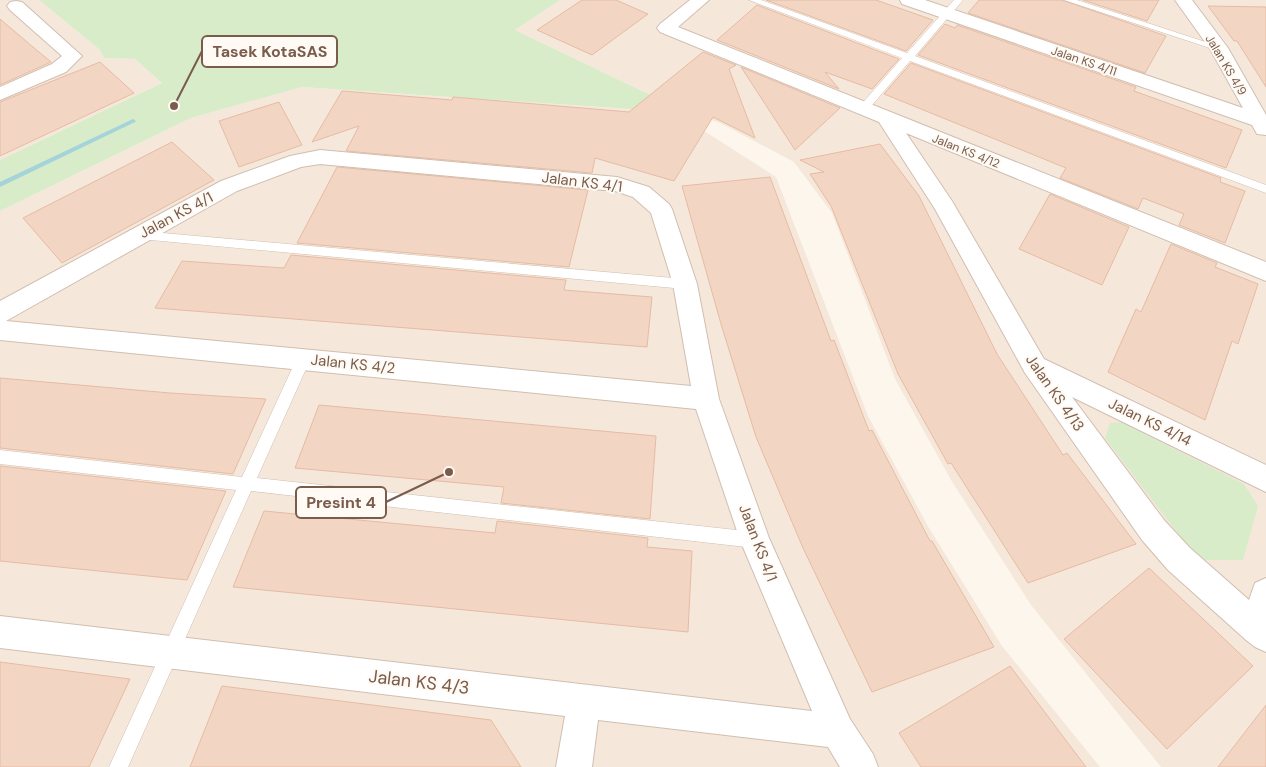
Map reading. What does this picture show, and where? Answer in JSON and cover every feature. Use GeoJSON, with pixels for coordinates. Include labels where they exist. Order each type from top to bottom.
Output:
{"type":"FeatureCollection","features":[{"type":"Feature","properties":{"kind":"street"},"geometry":{"type":"LineString","coordinates":[[666,28],[701,0]]}},
{"type":"Feature","properties":{"kind":"street","name":"Jalan KS 4/11"},"geometry":{"type":"LineString","coordinates":[[908,0],[953,7],[1263,127]]}},
{"type":"Feature","properties":{"kind":"street","name":"Jalan KS 4/9"},"geometry":{"type":"LineString","coordinates":[[1183,0],[1219,48],[1263,127]]}},
{"type":"Feature","properties":{"kind":"street"},"geometry":{"type":"LineString","coordinates":[[0,94],[59,68],[73,56],[16,6]]}},
{"type":"Feature","properties":{"kind":"street","name":"Jalan KS 4/12"},"geometry":{"type":"LineString","coordinates":[[666,28],[1266,272]]}},
{"type":"Feature","properties":{"kind":"street","name":"Jalan KS 4/13"},"geometry":{"type":"LineString","coordinates":[[874,114],[944,206],[1034,365],[1153,530],[1180,559],[1262,632]]}},
{"type":"Feature","properties":{"kind":"street","name":"Jalan KS 4/1"},"geometry":{"type":"LineString","coordinates":[[0,313],[229,186],[297,161],[320,157],[401,163],[616,184],[641,192],[661,209],[685,284],[706,399],[755,540],[838,731],[860,767]]}},
{"type":"Feature","properties":{"kind":"street","name":"Jalan KS 4/2"},"geometry":{"type":"LineString","coordinates":[[0,330],[706,399]]}},
{"type":"Feature","properties":{"kind":"street","name":"Jalan KS 4/14"},"geometry":{"type":"LineString","coordinates":[[1034,365],[1266,479]]}},
{"type":"Feature","properties":{"kind":"street"},"geometry":{"type":"LineString","coordinates":[[1262,632],[1266,594]]}},
{"type":"Feature","properties":{"kind":"street","name":"Jalan KS 4/3"},"geometry":{"type":"LineString","coordinates":[[0,632],[838,731]]}},
{"type":"Feature","properties":{"kind":"street"},"geometry":{"type":"LineString","coordinates":[[574,767],[584,701]]}},
{"type":"Feature","properties":{"kind":"lane"},"geometry":{"type":"LineString","coordinates":[[753,0],[1266,189]]}},
{"type":"Feature","properties":{"kind":"lane"},"geometry":{"type":"LineString","coordinates":[[1068,0],[1219,48]]}},
{"type":"Feature","properties":{"kind":"lane"},"geometry":{"type":"LineString","coordinates":[[874,114],[908,57],[953,7]]}},
{"type":"Feature","properties":{"kind":"lane"},"geometry":{"type":"LineString","coordinates":[[139,235],[685,284]]}},
{"type":"Feature","properties":{"kind":"lane"},"geometry":{"type":"LineString","coordinates":[[118,767],[303,360]]}},
{"type":"Feature","properties":{"kind":"lane"},"geometry":{"type":"LineString","coordinates":[[0,457],[755,540]]}},
{"type":"Feature","properties":{"kind":"shaded area"},"geometry":{"type":"Polygon","coordinates":[[[0,0],[39,0],[100,50],[104,58],[135,59],[162,83],[0,160],[0,0]]]}},
{"type":"Feature","properties":{"kind":"shaded area"},"geometry":{"type":"Polygon","coordinates":[[[560,0],[1266,0],[1266,767],[1161,767],[1031,605],[951,480],[895,379],[832,213],[794,162],[722,124],[665,102],[515,30],[560,0]]]}},
{"type":"Feature","properties":{"kind":"shaded area"},"geometry":{"type":"Polygon","coordinates":[[[302,87],[646,110],[679,118],[709,134],[776,177],[868,416],[929,528],[1002,646],[1100,767],[0,767],[0,211],[191,118],[302,87]]]}},
{"type":"Feature","properties":{"kind":"green space"},"geometry":{"type":"Polygon","coordinates":[[[39,0],[560,0],[515,30],[665,102],[646,110],[302,87],[191,118],[0,211],[0,160],[162,83],[135,59],[104,58],[100,50],[39,0]]]}},
{"type":"Feature","properties":{"kind":"green space"},"geometry":{"type":"Polygon","coordinates":[[[1121,422],[1244,484],[1258,506],[1243,560],[1198,560],[1105,438],[1110,423],[1121,422]]]}},
{"type":"Feature","properties":{"kind":"building"},"geometry":{"type":"Polygon","coordinates":[[[582,0],[616,0],[648,14],[592,55],[537,30],[582,0]]]}},
{"type":"Feature","properties":{"kind":"building"},"geometry":{"type":"Polygon","coordinates":[[[766,0],[876,0],[933,20],[906,51],[766,0]]]}},
{"type":"Feature","properties":{"kind":"building"},"geometry":{"type":"Polygon","coordinates":[[[979,0],[1062,0],[1166,36],[1145,73],[968,13],[979,0]]]}},
{"type":"Feature","properties":{"kind":"building"},"geometry":{"type":"Polygon","coordinates":[[[1083,0],[1159,0],[1147,21],[1083,0]]]}},
{"type":"Feature","properties":{"kind":"building"},"geometry":{"type":"Polygon","coordinates":[[[757,5],[899,59],[872,89],[825,72],[839,89],[717,40],[757,5]]]}},
{"type":"Feature","properties":{"kind":"building"},"geometry":{"type":"Polygon","coordinates":[[[1208,6],[1266,7],[1266,87],[1237,41],[1234,41],[1208,6]]]}},
{"type":"Feature","properties":{"kind":"building"},"geometry":{"type":"Polygon","coordinates":[[[0,19],[33,47],[51,62],[0,85],[0,19]]]}},
{"type":"Feature","properties":{"kind":"building"},"geometry":{"type":"Polygon","coordinates":[[[945,24],[955,28],[957,25],[1136,87],[1134,91],[1242,130],[1226,168],[918,55],[945,24]]]}},
{"type":"Feature","properties":{"kind":"building"},"geometry":{"type":"Polygon","coordinates":[[[703,52],[736,65],[729,69],[755,138],[713,117],[674,181],[595,158],[592,173],[346,151],[359,126],[312,142],[342,91],[452,100],[453,97],[629,112],[703,52]]]}},
{"type":"Feature","properties":{"kind":"building"},"geometry":{"type":"Polygon","coordinates":[[[100,62],[134,93],[0,156],[0,102],[100,62]]]}},
{"type":"Feature","properties":{"kind":"building"},"geometry":{"type":"Polygon","coordinates":[[[911,63],[1221,178],[1220,182],[1245,191],[1225,243],[1179,225],[1184,214],[1143,198],[1138,209],[1060,178],[1066,168],[884,94],[911,63]]]}},
{"type":"Feature","properties":{"kind":"building"},"geometry":{"type":"Polygon","coordinates":[[[741,67],[840,108],[795,150],[741,67]]]}},
{"type":"Feature","properties":{"kind":"building"},"geometry":{"type":"Polygon","coordinates":[[[279,102],[302,145],[239,167],[219,121],[279,102]]]}},
{"type":"Feature","properties":{"kind":"building"},"geometry":{"type":"Polygon","coordinates":[[[172,142],[214,180],[62,263],[23,218],[172,142]]]}},
{"type":"Feature","properties":{"kind":"building"},"geometry":{"type":"Polygon","coordinates":[[[880,144],[919,196],[997,354],[1063,455],[1067,453],[1136,544],[1028,583],[951,463],[948,464],[898,374],[831,206],[810,174],[824,172],[800,160],[880,144]]]}},
{"type":"Feature","properties":{"kind":"building"},"geometry":{"type":"Polygon","coordinates":[[[337,167],[588,190],[569,267],[297,243],[337,167]]]}},
{"type":"Feature","properties":{"kind":"building"},"geometry":{"type":"Polygon","coordinates":[[[770,177],[831,341],[834,340],[869,431],[872,430],[930,541],[932,541],[994,647],[872,692],[803,548],[756,437],[721,324],[682,186],[770,177]]]}},
{"type":"Feature","properties":{"kind":"building"},"geometry":{"type":"Polygon","coordinates":[[[1050,194],[1129,227],[1102,285],[1019,249],[1050,194]]]}},
{"type":"Feature","properties":{"kind":"building"},"geometry":{"type":"Polygon","coordinates":[[[1171,244],[1217,263],[1215,267],[1258,284],[1238,344],[1232,341],[1205,420],[1108,372],[1136,309],[1141,312],[1171,244]]]}},
{"type":"Feature","properties":{"kind":"building"},"geometry":{"type":"Polygon","coordinates":[[[291,255],[566,280],[564,290],[652,297],[647,347],[155,308],[182,261],[284,268],[291,255]]]}},
{"type":"Feature","properties":{"kind":"building"},"geometry":{"type":"Polygon","coordinates":[[[0,378],[170,393],[266,399],[233,474],[0,448],[0,378]]]}},
{"type":"Feature","properties":{"kind":"building"},"geometry":{"type":"Polygon","coordinates":[[[319,405],[656,436],[650,519],[501,503],[504,487],[295,468],[319,405]]]}},
{"type":"Feature","properties":{"kind":"building"},"geometry":{"type":"Polygon","coordinates":[[[0,466],[226,491],[187,580],[0,561],[0,466]]]}},
{"type":"Feature","properties":{"kind":"building"},"geometry":{"type":"Polygon","coordinates":[[[264,511],[495,533],[497,521],[648,538],[647,547],[692,551],[688,632],[233,587],[264,511]]]}},
{"type":"Feature","properties":{"kind":"building"},"geometry":{"type":"Polygon","coordinates":[[[1149,568],[1253,666],[1167,749],[1064,639],[1149,568]]]}},
{"type":"Feature","properties":{"kind":"building"},"geometry":{"type":"Polygon","coordinates":[[[0,662],[130,679],[89,767],[0,767],[0,662]]]}},
{"type":"Feature","properties":{"kind":"building"},"geometry":{"type":"Polygon","coordinates":[[[1010,666],[1086,767],[921,767],[899,733],[1010,666]]]}},
{"type":"Feature","properties":{"kind":"building"},"geometry":{"type":"Polygon","coordinates":[[[222,686],[491,720],[521,767],[190,767],[222,686]]]}},
{"type":"Feature","properties":{"kind":"building"},"geometry":{"type":"Polygon","coordinates":[[[1266,705],[1266,767],[1218,767],[1266,705]]]}},
{"type":"Feature","properties":{"kind":"waterway"},"geometry":{"type":"LineString","coordinates":[[0,185],[133,121]]}},
{"type":"Feature","properties":{"kind":"place","name":"Tasek KotaSAS"},"geometry":{"type":"Point","coordinates":[174,106]}},
{"type":"Feature","properties":{"kind":"place","name":"Presint 4"},"geometry":{"type":"Point","coordinates":[449,472]}}]}
